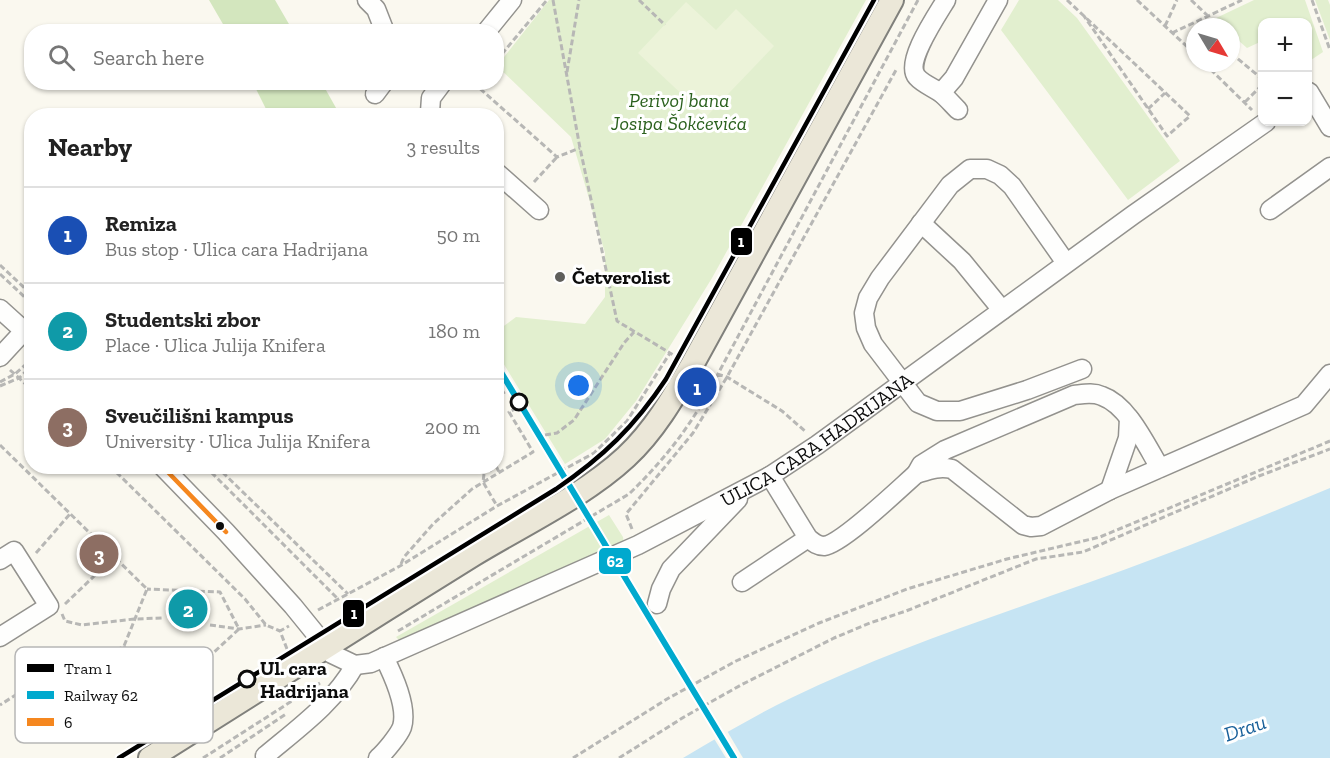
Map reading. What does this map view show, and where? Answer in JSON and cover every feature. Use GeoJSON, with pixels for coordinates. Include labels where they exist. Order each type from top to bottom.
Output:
{"type":"FeatureCollection","features":[{"type":"Feature","properties":{"kind":"main road"},"geometry":{"type":"LineString","coordinates":[[213,718],[579,492],[612,469],[640,443],[662,416],[687,373],[892,0]]}},
{"type":"Feature","properties":{"kind":"main road"},"geometry":{"type":"LineString","coordinates":[[150,758],[174,743]]}},
{"type":"Feature","properties":{"kind":"street"},"geometry":{"type":"LineString","coordinates":[[367,0],[376,9],[382,24]]}},
{"type":"Feature","properties":{"kind":"street"},"geometry":{"type":"LineString","coordinates":[[492,24],[512,0]]}},
{"type":"Feature","properties":{"kind":"street"},"geometry":{"type":"LineString","coordinates":[[946,0],[922,43],[913,69],[917,77],[941,93],[958,110]]}},
{"type":"Feature","properties":{"kind":"street"},"geometry":{"type":"LineString","coordinates":[[941,93],[954,78],[998,0]]}},
{"type":"Feature","properties":{"kind":"street"},"geometry":{"type":"LineString","coordinates":[[430,108],[430,98],[436,90]]}},
{"type":"Feature","properties":{"kind":"street"},"geometry":{"type":"LineString","coordinates":[[1312,99],[1330,128]]}},
{"type":"Feature","properties":{"kind":"street","name":"ULICA CARA HADRIJANA"},"geometry":{"type":"LineString","coordinates":[[355,665],[363,665],[384,657],[638,545],[770,476],[817,445],[1066,263],[1259,126]]}},
{"type":"Feature","properties":{"kind":"street"},"geometry":{"type":"LineString","coordinates":[[1269,210],[1330,167]]}},
{"type":"Feature","properties":{"kind":"street"},"geometry":{"type":"LineString","coordinates":[[1066,263],[1012,186],[1000,175],[987,169],[970,169],[950,184],[880,278],[868,298],[864,313],[866,328],[873,344],[902,382],[923,406],[937,411],[960,411],[1028,390],[1083,369]]}},
{"type":"Feature","properties":{"kind":"street"},"geometry":{"type":"LineString","coordinates":[[504,179],[539,210]]}},
{"type":"Feature","properties":{"kind":"street"},"geometry":{"type":"LineString","coordinates":[[921,223],[962,261],[1002,310]]}},
{"type":"Feature","properties":{"kind":"street"},"geometry":{"type":"LineString","coordinates":[[0,309],[24,331]]}},
{"type":"Feature","properties":{"kind":"street"},"geometry":{"type":"LineString","coordinates":[[4,362],[24,340]]}},
{"type":"Feature","properties":{"kind":"street"},"geometry":{"type":"LineString","coordinates":[[916,474],[934,468],[944,467],[952,470],[1023,525],[1041,526],[1110,490],[1304,405],[1330,374]]}},
{"type":"Feature","properties":{"kind":"street"},"geometry":{"type":"LineString","coordinates":[[770,476],[808,538],[815,544],[824,546],[835,542],[916,474],[921,465],[945,450],[1074,395],[1089,393],[1102,396],[1114,403],[1129,418],[1160,468]]}},
{"type":"Feature","properties":{"kind":"street"},"geometry":{"type":"LineString","coordinates":[[1110,490],[1128,438],[1129,418]]}},
{"type":"Feature","properties":{"kind":"street"},"geometry":{"type":"LineString","coordinates":[[170,474],[293,606],[325,647],[337,658],[355,665],[325,705],[265,756]]}},
{"type":"Feature","properties":{"kind":"street"},"geometry":{"type":"LineString","coordinates":[[657,604],[671,569],[749,487]]}},
{"type":"Feature","properties":{"kind":"street"},"geometry":{"type":"LineString","coordinates":[[742,582],[808,538]]}},
{"type":"Feature","properties":{"kind":"street"},"geometry":{"type":"LineString","coordinates":[[0,560],[14,551],[49,606],[0,637]]}},
{"type":"Feature","properties":{"kind":"street"},"geometry":{"type":"LineString","coordinates":[[378,758],[402,727],[402,703],[384,657]]}},
{"type":"Feature","properties":{"kind":"path"},"geometry":{"type":"LineString","coordinates":[[504,51],[547,0]]}},
{"type":"Feature","properties":{"kind":"path"},"geometry":{"type":"LineString","coordinates":[[553,0],[580,148],[617,321],[670,353]]}},
{"type":"Feature","properties":{"kind":"path"},"geometry":{"type":"LineString","coordinates":[[566,77],[579,0]]}},
{"type":"Feature","properties":{"kind":"path"},"geometry":{"type":"LineString","coordinates":[[639,0],[665,25]]}},
{"type":"Feature","properties":{"kind":"path"},"geometry":{"type":"LineString","coordinates":[[392,634],[629,494],[672,449],[704,400],[918,0]]}},
{"type":"Feature","properties":{"kind":"path"},"geometry":{"type":"LineString","coordinates":[[1067,0],[1084,15],[1190,116],[1167,136],[1084,15]]}},
{"type":"Feature","properties":{"kind":"path"},"geometry":{"type":"LineString","coordinates":[[1137,0],[1186,46]]}},
{"type":"Feature","properties":{"kind":"path"},"geometry":{"type":"LineString","coordinates":[[1165,26],[1176,0]]}},
{"type":"Feature","properties":{"kind":"path"},"geometry":{"type":"LineString","coordinates":[[1191,0],[1208,16]]}},
{"type":"Feature","properties":{"kind":"path"},"geometry":{"type":"LineString","coordinates":[[1204,18],[1242,0]]}},
{"type":"Feature","properties":{"kind":"path"},"geometry":{"type":"LineString","coordinates":[[1312,0],[1330,50]]}},
{"type":"Feature","properties":{"kind":"path"},"geometry":{"type":"LineString","coordinates":[[1172,33],[1186,27]]}},
{"type":"Feature","properties":{"kind":"path"},"geometry":{"type":"LineString","coordinates":[[1240,60],[1258,75]]}},
{"type":"Feature","properties":{"kind":"path"},"geometry":{"type":"LineString","coordinates":[[1213,72],[1258,115]]}},
{"type":"Feature","properties":{"kind":"path"},"geometry":{"type":"LineString","coordinates":[[482,90],[502,108]]}},
{"type":"Feature","properties":{"kind":"path"},"geometry":{"type":"LineString","coordinates":[[1245,102],[1258,90]]}},
{"type":"Feature","properties":{"kind":"path"},"geometry":{"type":"LineString","coordinates":[[1148,109],[1165,93]]}},
{"type":"Feature","properties":{"kind":"path"},"geometry":{"type":"LineString","coordinates":[[504,110],[557,157]]}},
{"type":"Feature","properties":{"kind":"path"},"geometry":{"type":"LineString","coordinates":[[522,195],[557,157],[580,148]]}},
{"type":"Feature","properties":{"kind":"path"},"geometry":{"type":"LineString","coordinates":[[0,265],[24,288]]}},
{"type":"Feature","properties":{"kind":"path"},"geometry":{"type":"LineString","coordinates":[[0,274],[24,296]]}},
{"type":"Feature","properties":{"kind":"path"},"geometry":{"type":"LineString","coordinates":[[545,435],[557,433],[574,420],[624,343],[634,332]]}},
{"type":"Feature","properties":{"kind":"path"},"geometry":{"type":"LineString","coordinates":[[4,362],[24,382]]}},
{"type":"Feature","properties":{"kind":"path"},"geometry":{"type":"LineString","coordinates":[[0,382],[24,366]]}},
{"type":"Feature","properties":{"kind":"path"},"geometry":{"type":"LineString","coordinates":[[0,386],[24,374]]}},
{"type":"Feature","properties":{"kind":"path"},"geometry":{"type":"LineString","coordinates":[[504,469],[533,452],[509,412],[515,409]]}},
{"type":"Feature","properties":{"kind":"path"},"geometry":{"type":"LineString","coordinates":[[573,758],[686,688],[736,661],[819,623],[907,589],[1007,559],[1100,537],[1330,441]]}},
{"type":"Feature","properties":{"kind":"path"},"geometry":{"type":"LineString","coordinates":[[0,445],[24,469]]}},
{"type":"Feature","properties":{"kind":"path"},"geometry":{"type":"LineString","coordinates":[[619,758],[684,717],[834,638],[1036,559],[1083,552],[1258,476],[1330,449]]}},
{"type":"Feature","properties":{"kind":"path"},"geometry":{"type":"LineString","coordinates":[[29,474],[147,589],[220,592],[239,629]]}},
{"type":"Feature","properties":{"kind":"path"},"geometry":{"type":"LineString","coordinates":[[118,474],[245,599],[266,625],[280,631]]}},
{"type":"Feature","properties":{"kind":"path"},"geometry":{"type":"LineString","coordinates":[[213,474],[338,599]]}},
{"type":"Feature","properties":{"kind":"path"},"geometry":{"type":"LineString","coordinates":[[224,474],[348,594]]}},
{"type":"Feature","properties":{"kind":"path"},"geometry":{"type":"LineString","coordinates":[[484,474],[483,482],[496,506]]}},
{"type":"Feature","properties":{"kind":"path"},"geometry":{"type":"LineString","coordinates":[[400,566],[404,557],[433,524],[465,495],[496,474]]}},
{"type":"Feature","properties":{"kind":"path"},"geometry":{"type":"LineString","coordinates":[[30,559],[70,514]]}},
{"type":"Feature","properties":{"kind":"path"},"geometry":{"type":"LineString","coordinates":[[114,557],[60,609],[65,621],[82,625],[163,618]]}},
{"type":"Feature","properties":{"kind":"path"},"geometry":{"type":"LineString","coordinates":[[124,646],[147,589]]}},
{"type":"Feature","properties":{"kind":"path"},"geometry":{"type":"LineString","coordinates":[[210,625],[239,629],[266,625]]}},
{"type":"Feature","properties":{"kind":"path"},"geometry":{"type":"LineString","coordinates":[[213,653],[239,629]]}},
{"type":"Feature","properties":{"kind":"path"},"geometry":{"type":"LineString","coordinates":[[203,758],[320,682]]}},
{"type":"Feature","properties":{"kind":"path"},"geometry":{"type":"LineString","coordinates":[[0,705],[15,695]]}},
{"type":"Feature","properties":{"kind":"path"},"geometry":{"type":"LineString","coordinates":[[220,758],[289,712]]}},
{"type":"Feature","properties":{"kind":"green space"},"geometry":{"type":"Polygon","coordinates":[[[209,0],[275,0],[289,24],[223,24],[209,0]]]}},
{"type":"Feature","properties":{"kind":"green space","name":"Perivoj bana Josipa Šokčevića"},"geometry":{"type":"Polygon","coordinates":[[[549,0],[866,0],[712,278],[636,401],[605,439],[565,464],[504,364],[504,326],[516,317],[585,324],[605,297],[605,253],[571,137],[504,73],[504,57],[549,0]]]}},
{"type":"Feature","properties":{"kind":"green space"},"geometry":{"type":"Polygon","coordinates":[[[1019,0],[1058,0],[1077,18],[1180,161],[1128,200],[1001,30],[1019,0]]]}},
{"type":"Feature","properties":{"kind":"green space"},"geometry":{"type":"Polygon","coordinates":[[[1254,0],[1305,0],[1311,18],[1258,18],[1258,43],[1247,48],[1240,42],[1240,18],[1216,18],[1254,0]]]}},
{"type":"Feature","properties":{"kind":"green space"},"geometry":{"type":"Polygon","coordinates":[[[1315,0],[1328,0],[1330,5],[1330,40],[1315,0]]]}},
{"type":"Feature","properties":{"kind":"green space"},"geometry":{"type":"Polygon","coordinates":[[[686,2],[716,30],[736,9],[774,46],[706,117],[638,53],[686,2]]]}},
{"type":"Feature","properties":{"kind":"green space"},"geometry":{"type":"Polygon","coordinates":[[[1312,20],[1323,52],[1312,59],[1312,20]]]}},
{"type":"Feature","properties":{"kind":"green space"},"geometry":{"type":"Polygon","coordinates":[[[256,90],[326,90],[336,108],[266,108],[256,90]]]}},
{"type":"Feature","properties":{"kind":"green space"},"geometry":{"type":"Polygon","coordinates":[[[609,515],[623,537],[624,544],[402,643],[396,637],[609,515]]]}},
{"type":"Feature","properties":{"kind":"water","name":"Drau"},"geometry":{"type":"Polygon","coordinates":[[[1330,488],[1330,758],[683,758],[777,705],[836,677],[928,640],[1182,548],[1330,488]]]}},
{"type":"Feature","properties":{"kind":"pier"},"geometry":{"type":"Polygon","coordinates":[[[726,729],[743,758],[726,758],[713,737],[726,729]]]}},
{"type":"Feature","properties":{"kind":"tram line","name":"1"},"geometry":{"type":"LineString","coordinates":[[213,700],[556,489],[589,465],[617,440],[642,412],[666,379],[874,0]]}},
{"type":"Feature","properties":{"kind":"tram line","name":"1"},"geometry":{"type":"LineString","coordinates":[[119,758],[143,743]]}},
{"type":"Feature","properties":{"kind":"rail line","name":"62"},"geometry":{"type":"LineString","coordinates":[[504,377],[734,758]]}},
{"type":"Feature","properties":{"kind":"transit line","name":"6"},"geometry":{"type":"LineString","coordinates":[[170,474],[226,532]]}},
{"type":"Feature","properties":{"kind":"place","name":"Četverolist"},"geometry":{"type":"Point","coordinates":[560,277]}},
{"type":"Feature","properties":{"kind":"place","name":"Remiza"},"geometry":{"type":"Point","coordinates":[697,387]}},
{"type":"Feature","properties":{"kind":"place","name":"Sveučilišni kampus"},"geometry":{"type":"Point","coordinates":[99,554]}},
{"type":"Feature","properties":{"kind":"place","name":"Studentski zbor"},"geometry":{"type":"Point","coordinates":[188,609]}},
{"type":"Feature","properties":{"kind":"place","name":"Ul. cara Hadrijana"},"geometry":{"type":"Point","coordinates":[247,679]}}]}
